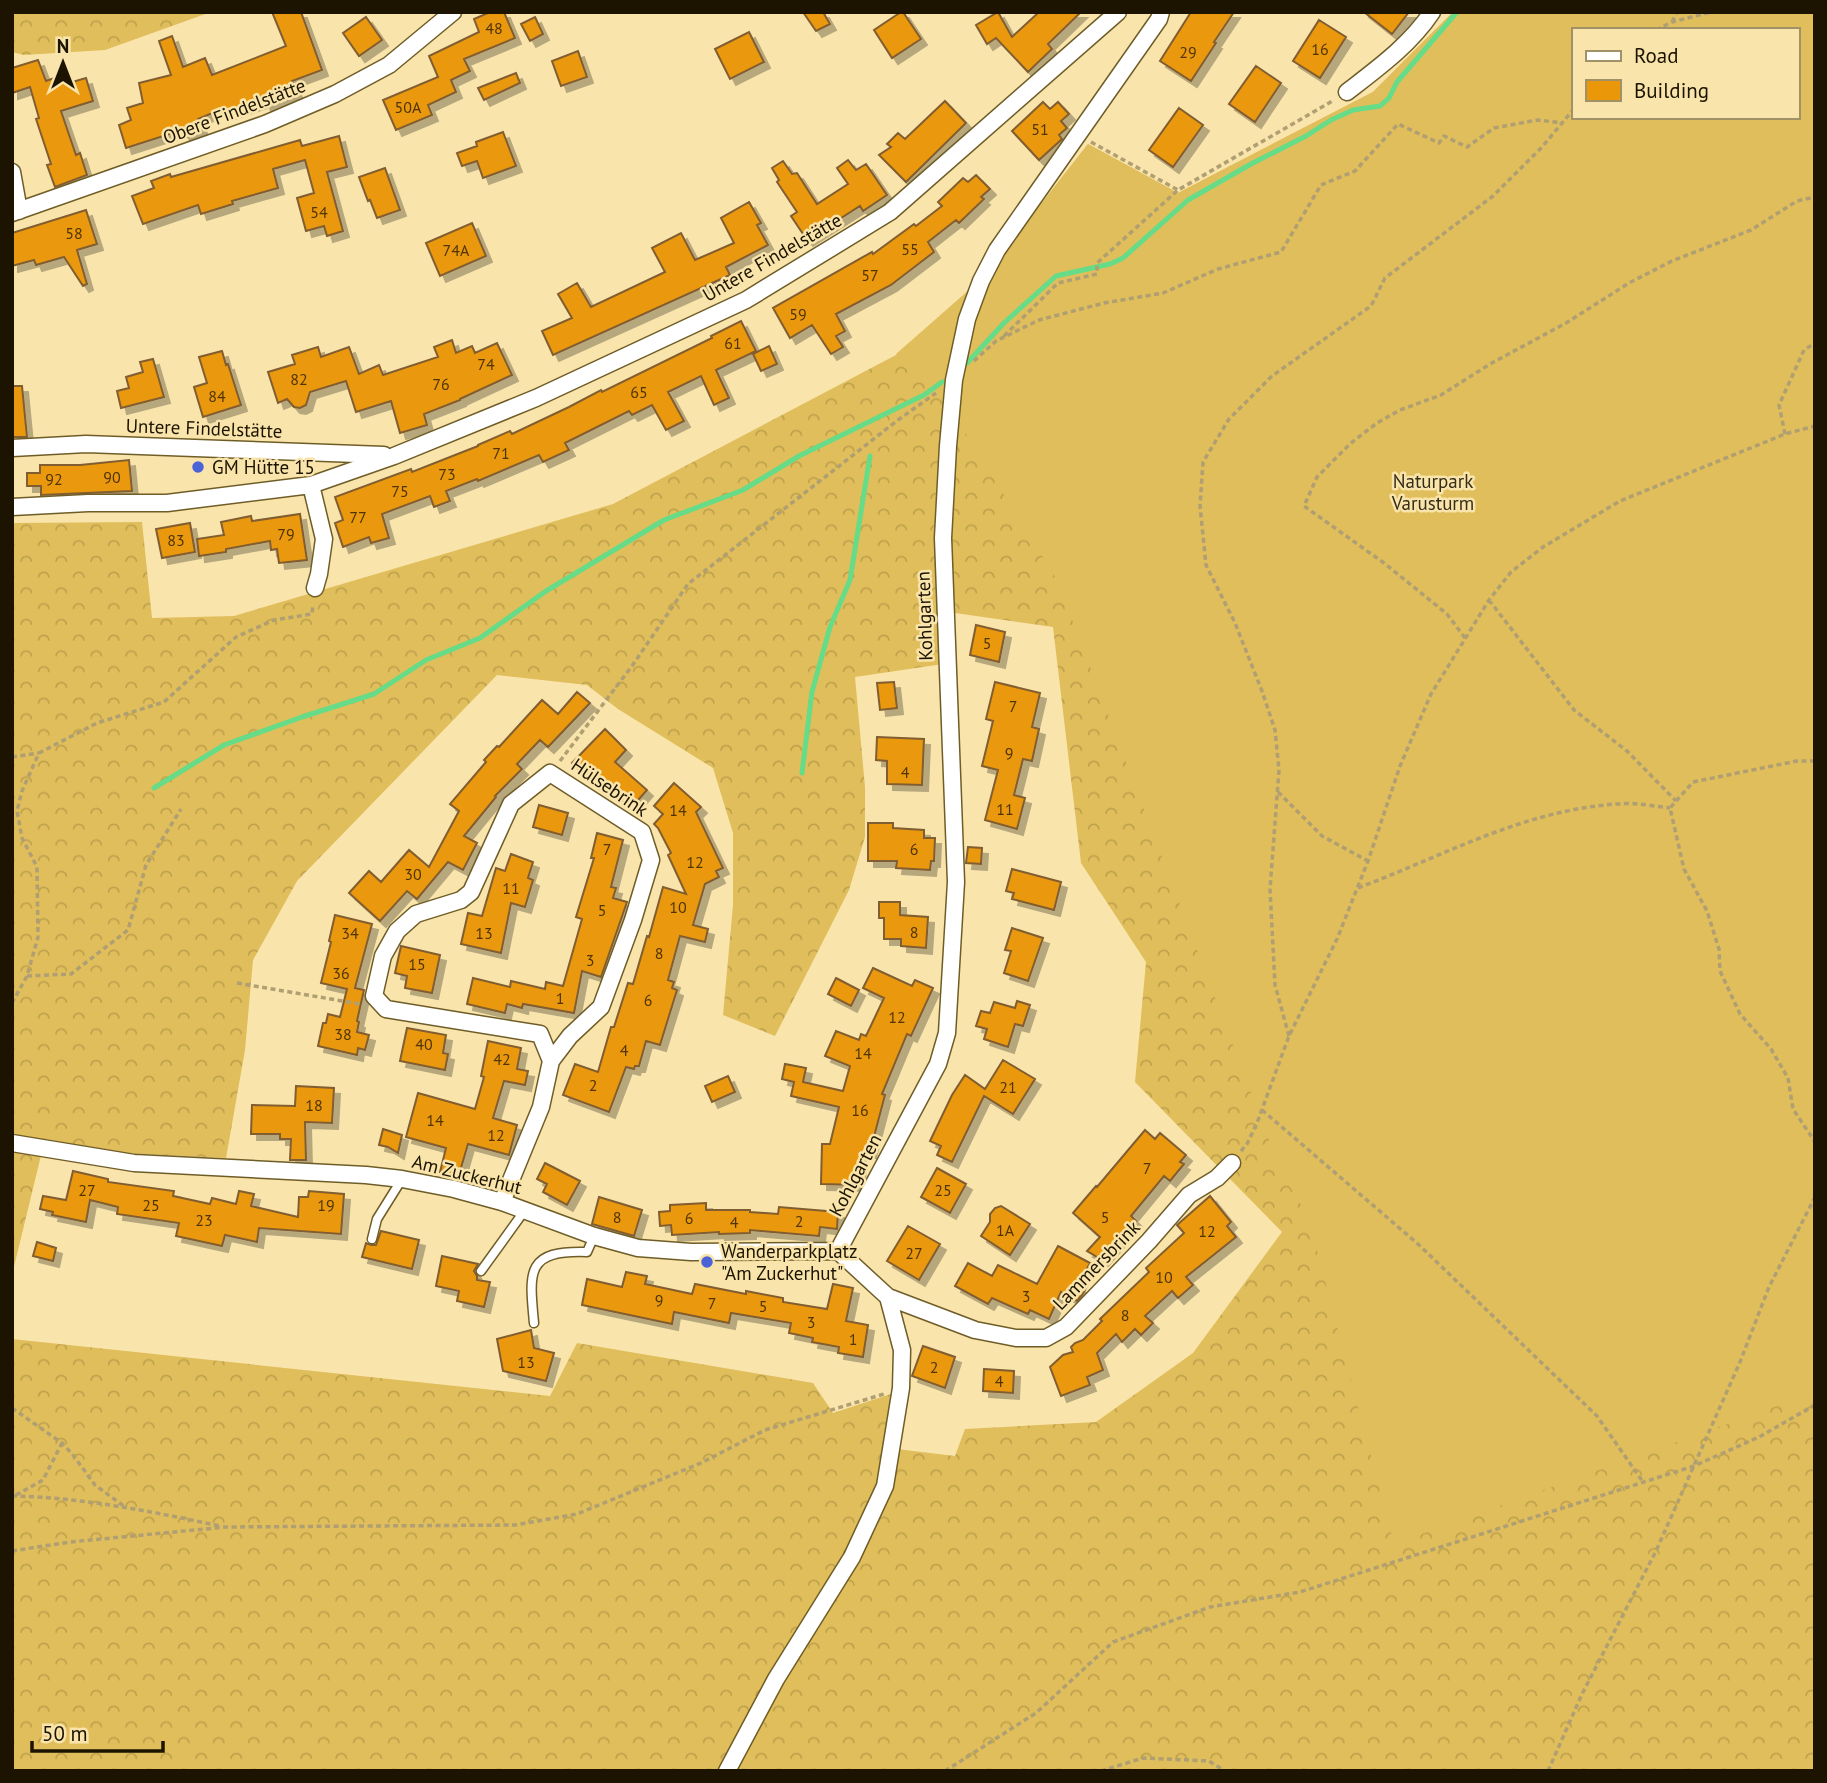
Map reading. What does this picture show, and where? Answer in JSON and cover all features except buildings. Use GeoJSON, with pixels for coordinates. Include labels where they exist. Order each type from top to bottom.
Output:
{"type":"FeatureCollection","features":[{"type":"Feature","properties":{"kind":"street","name":"Obere Findelstätte"},"geometry":{"type":"LineString","coordinates":[[15,212],[265,124],[335,94],[389,65],[453,12]]}},
{"type":"Feature","properties":{"kind":"street","name":"Untere Findelstätte"},"geometry":{"type":"LineString","coordinates":[[12,507],[167,503],[311,485],[394,456],[536,398],[746,300],[879,219],[900,204],[1118,12]]}},
{"type":"Feature","properties":{"kind":"street","name":"Kohlgarten"},"geometry":{"type":"LineString","coordinates":[[838,1251],[938,1064],[947,1033],[956,883],[943,538],[954,380],[967,319],[981,281],[997,250],[1159,19],[1161,12]]}},
{"type":"Feature","properties":{"kind":"street"},"geometry":{"type":"LineString","coordinates":[[1348,92],[1392,58],[1432,12]]}},
{"type":"Feature","properties":{"kind":"street"},"geometry":{"type":"LineString","coordinates":[[12,172],[15,212]]}},
{"type":"Feature","properties":{"kind":"street","name":"Untere Findelstätte"},"geometry":{"type":"LineString","coordinates":[[12,448],[86,444],[394,456]]}},
{"type":"Feature","properties":{"kind":"street"},"geometry":{"type":"LineString","coordinates":[[311,485],[324,539],[315,589]]}},
{"type":"Feature","properties":{"kind":"street","name":"Hülsebrink"},"geometry":{"type":"LineString","coordinates":[[386,1009],[374,996],[383,956],[397,931],[416,914],[461,900],[471,892],[511,804],[550,773],[642,832],[651,860],[634,920],[601,1007],[570,1036],[551,1060],[541,1107],[502,1202]]}},
{"type":"Feature","properties":{"kind":"street"},"geometry":{"type":"LineString","coordinates":[[386,1009],[540,1034],[551,1060]]}},
{"type":"Feature","properties":{"kind":"street","name":"Am Zuckerhut"},"geometry":{"type":"LineString","coordinates":[[12,1143],[134,1163],[402,1179],[502,1202],[594,1236],[638,1248],[691,1252],[838,1251]]}},
{"type":"Feature","properties":{"kind":"street","name":"Lammersbrink"},"geometry":{"type":"LineString","coordinates":[[888,1297],[975,1329],[1016,1338],[1046,1338],[1066,1327],[1189,1195],[1217,1178],[1233,1163]]}},
{"type":"Feature","properties":{"kind":"street"},"geometry":{"type":"LineString","coordinates":[[727,1771],[776,1679],[852,1557],[885,1486],[901,1388],[902,1350],[888,1297],[838,1251]]}},
{"type":"Feature","properties":{"kind":"lane"},"geometry":{"type":"LineString","coordinates":[[372,1239],[377,1219],[402,1179]]}},
{"type":"Feature","properties":{"kind":"lane"},"geometry":{"type":"LineString","coordinates":[[481,1271],[525,1210]]}},
{"type":"Feature","properties":{"kind":"lane"},"geometry":{"type":"LineString","coordinates":[[534,1323],[531,1279],[537,1264],[555,1253],[587,1252],[594,1236]]}},
{"type":"Feature","properties":{"kind":"path"},"geometry":{"type":"LineString","coordinates":[[1672,22],[1678,12]]}},
{"type":"Feature","properties":{"kind":"path"},"geometry":{"type":"LineString","coordinates":[[1660,28],[1672,22],[1711,12]]}},
{"type":"Feature","properties":{"kind":"path"},"geometry":{"type":"LineString","coordinates":[[1001,338],[1058,283],[1097,274],[1097,262],[1178,190],[1348,92]]}},
{"type":"Feature","properties":{"kind":"path"},"geometry":{"type":"LineString","coordinates":[[1289,1036],[1275,985],[1270,889],[1279,770],[1275,730],[1235,623],[1206,565],[1200,506],[1203,462],[1229,419],[1272,376],[1371,306],[1385,278],[1493,196],[1542,147],[1572,111]]}},
{"type":"Feature","properties":{"kind":"path"},"geometry":{"type":"LineString","coordinates":[[550,773],[632,666],[688,584],[898,420],[954,380],[996,341],[1039,320],[1104,303],[1163,293],[1218,269],[1281,252],[1321,185],[1355,171],[1398,124],[1439,144],[1444,136],[1466,147],[1494,128],[1537,120],[1563,122]]}},
{"type":"Feature","properties":{"kind":"path"},"geometry":{"type":"LineString","coordinates":[[1078,135],[1178,190]]}},
{"type":"Feature","properties":{"kind":"path"},"geometry":{"type":"LineString","coordinates":[[1465,639],[1447,614],[1384,563],[1304,506],[1317,477],[1351,443],[1400,410],[1441,395],[1490,363],[1566,323],[1629,283],[1672,261],[1751,230],[1797,201],[1815,197]]}},
{"type":"Feature","properties":{"kind":"path"},"geometry":{"type":"LineString","coordinates":[[1785,434],[1779,405],[1804,350],[1815,343]]}},
{"type":"Feature","properties":{"kind":"path"},"geometry":{"type":"LineString","coordinates":[[1233,1163],[1247,1144],[1289,1036],[1338,939],[1368,862],[1400,766],[1431,694],[1489,600],[1511,572],[1543,547],[1620,501],[1785,434],[1815,426]]}},
{"type":"Feature","properties":{"kind":"path"},"geometry":{"type":"LineString","coordinates":[[12,757],[39,753],[97,723],[164,702],[236,637],[274,620],[312,614],[315,589]]}},
{"type":"Feature","properties":{"kind":"path"},"geometry":{"type":"LineString","coordinates":[[1489,600],[1574,710],[1627,751],[1676,801]]}},
{"type":"Feature","properties":{"kind":"path"},"geometry":{"type":"LineString","coordinates":[[12,1003],[27,976],[38,937],[37,867],[22,838],[17,811],[22,791],[39,753]]}},
{"type":"Feature","properties":{"kind":"path"},"geometry":{"type":"LineString","coordinates":[[1670,808],[1693,782],[1797,761],[1815,761]]}},
{"type":"Feature","properties":{"kind":"path"},"geometry":{"type":"LineString","coordinates":[[1278,792],[1322,836],[1368,862]]}},
{"type":"Feature","properties":{"kind":"path"},"geometry":{"type":"LineString","coordinates":[[1357,888],[1497,830],[1563,812],[1618,803],[1670,808]]}},
{"type":"Feature","properties":{"kind":"path"},"geometry":{"type":"LineString","coordinates":[[27,976],[71,974],[128,930],[146,865],[181,808]]}},
{"type":"Feature","properties":{"kind":"path"},"geometry":{"type":"LineString","coordinates":[[1670,808],[1684,869],[1707,911],[1719,949],[1720,971],[1740,1014],[1771,1049],[1788,1078],[1793,1109],[1815,1142]]}},
{"type":"Feature","properties":{"kind":"path"},"geometry":{"type":"LineString","coordinates":[[237,983],[386,1009]]}},
{"type":"Feature","properties":{"kind":"path"},"geometry":{"type":"LineString","coordinates":[[1262,1110],[1418,1244],[1587,1406],[1597,1416],[1643,1482]]}},
{"type":"Feature","properties":{"kind":"path"},"geometry":{"type":"LineString","coordinates":[[1548,1771],[1582,1695],[1656,1551],[1740,1362],[1769,1287],[1815,1197]]}},
{"type":"Feature","properties":{"kind":"path"},"geometry":{"type":"LineString","coordinates":[[12,1551],[70,1542],[226,1527],[515,1525],[577,1514],[701,1462],[765,1430],[901,1388]]}},
{"type":"Feature","properties":{"kind":"path"},"geometry":{"type":"LineString","coordinates":[[946,1771],[1036,1713],[1113,1642],[1210,1608],[1300,1592],[1693,1466],[1759,1437],[1815,1405]]}},
{"type":"Feature","properties":{"kind":"path"},"geometry":{"type":"LineString","coordinates":[[12,1408],[62,1443],[96,1485],[126,1508]]}},
{"type":"Feature","properties":{"kind":"path"},"geometry":{"type":"LineString","coordinates":[[13,1496],[43,1480],[62,1443]]}},
{"type":"Feature","properties":{"kind":"path"},"geometry":{"type":"LineString","coordinates":[[13,1496],[126,1508],[226,1527]]}},
{"type":"Feature","properties":{"kind":"path"},"geometry":{"type":"LineString","coordinates":[[1101,1771],[1143,1758],[1209,1761],[1226,1771]]}},
{"type":"Feature","properties":{"kind":"green space"},"geometry":{"type":"Polygon","coordinates":[[[12,12],[211,12],[105,50],[24,55],[12,52],[12,12]]]}},
{"type":"Feature","properties":{"kind":"green space"},"geometry":{"type":"Polygon","coordinates":[[[1453,12],[1815,12],[1815,1771],[12,1771],[12,1339],[550,1396],[577,1343],[813,1383],[833,1413],[894,1393],[888,1448],[955,1456],[965,1429],[1096,1422],[1193,1353],[1282,1232],[1135,1082],[1146,962],[1081,863],[1053,627],[948,612],[943,664],[855,677],[865,787],[865,837],[849,890],[775,1036],[723,1015],[733,905],[733,833],[713,768],[618,709],[587,685],[497,675],[297,881],[253,960],[245,1050],[226,1158],[124,1153],[45,1139],[12,1275],[12,523],[142,522],[152,618],[234,616],[613,504],[896,355],[977,283],[1088,144],[1178,193],[1373,92],[1453,12]]]}},
{"type":"Feature","properties":{"kind":"green space","name":"Naturpark Varusturm"},"geometry":{"type":"Polygon","coordinates":[[[1453,12],[1815,12],[1815,1392],[1394,1544],[1308,1216],[1282,1174],[1057,580],[945,400],[896,354],[977,283],[1088,144],[1178,193],[1373,92],[1453,12]]]}},
{"type":"Feature","properties":{"kind":"waterway"},"geometry":{"type":"LineString","coordinates":[[967,363],[1004,323],[1056,276],[1110,264],[1123,258],[1188,200],[1331,120],[1353,110],[1380,106],[1457,12]]}},
{"type":"Feature","properties":{"kind":"waterway"},"geometry":{"type":"LineString","coordinates":[[154,788],[224,745],[374,694],[426,660],[480,638],[546,591],[664,520],[743,490],[799,456],[924,395],[942,382]]}},
{"type":"Feature","properties":{"kind":"waterway"},"geometry":{"type":"LineString","coordinates":[[802,773],[812,692],[830,627],[850,580],[870,456]]}},
{"type":"Feature","properties":{"kind":"place","name":"GM Hütte 15"},"geometry":{"type":"Point","coordinates":[198,467]}},
{"type":"Feature","properties":{"kind":"place","name":"Wanderparkplatz \"Am Zuckerhut\""},"geometry":{"type":"Point","coordinates":[707,1262]}}]}
